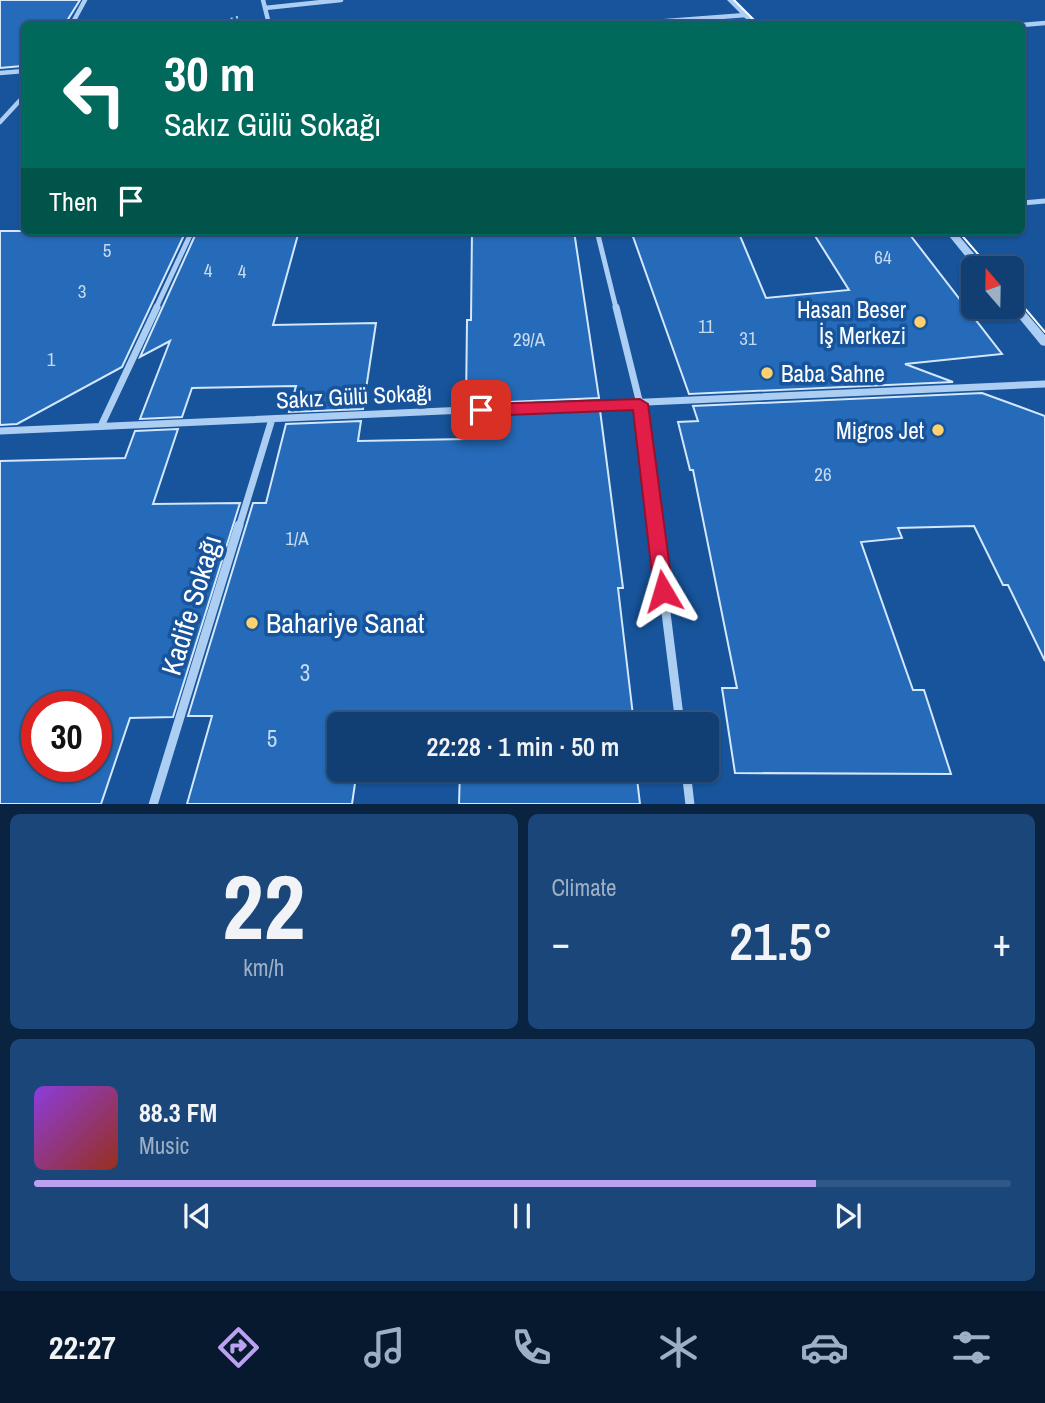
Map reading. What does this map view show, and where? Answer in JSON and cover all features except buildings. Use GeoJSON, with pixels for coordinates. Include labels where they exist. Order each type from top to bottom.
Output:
{"type":"FeatureCollection","features":[{"type":"Feature","properties":{"kind":"street"},"geometry":{"type":"LineString","coordinates":[[74,21],[85,0]]}},
{"type":"Feature","properties":{"kind":"street"},"geometry":{"type":"LineString","coordinates":[[263,0],[268,21]]}},
{"type":"Feature","properties":{"kind":"street"},"geometry":{"type":"LineString","coordinates":[[265,8],[341,0]]}},
{"type":"Feature","properties":{"kind":"street"},"geometry":{"type":"LineString","coordinates":[[730,0],[752,21]]}},
{"type":"Feature","properties":{"kind":"street"},"geometry":{"type":"LineString","coordinates":[[667,21],[746,15]]}},
{"type":"Feature","properties":{"kind":"street"},"geometry":{"type":"LineString","coordinates":[[1025,24],[1045,23]]}},
{"type":"Feature","properties":{"kind":"street"},"geometry":{"type":"LineString","coordinates":[[0,73],[21,71]]}},
{"type":"Feature","properties":{"kind":"street"},"geometry":{"type":"LineString","coordinates":[[0,122],[21,99]]}},
{"type":"Feature","properties":{"kind":"street"},"geometry":{"type":"LineString","coordinates":[[1025,202],[1045,201]]}},
{"type":"Feature","properties":{"kind":"street"},"geometry":{"type":"LineString","coordinates":[[101,426],[190,235]]}},
{"type":"Feature","properties":{"kind":"street"},"geometry":{"type":"LineString","coordinates":[[598,235],[640,404],[678,712]]}},
{"type":"Feature","properties":{"kind":"street"},"geometry":{"type":"LineString","coordinates":[[953,235],[971,256]]}},
{"type":"Feature","properties":{"kind":"street"},"geometry":{"type":"LineString","coordinates":[[1024,317],[1045,342]]}},
{"type":"Feature","properties":{"kind":"street","name":"Sakız Gülü Sokağı"},"geometry":{"type":"LineString","coordinates":[[0,431],[1045,384]]}},
{"type":"Feature","properties":{"kind":"street","name":"Kadife Sokağı"},"geometry":{"type":"LineString","coordinates":[[153,804],[272,419]]}},
{"type":"Feature","properties":{"kind":"street"},"geometry":{"type":"LineString","coordinates":[[687,782],[690,804]]}},
{"type":"Feature","properties":{"kind":"tram line"},"geometry":{"type":"LineString","coordinates":[[734,0],[755,21]]}},
{"type":"Feature","properties":{"kind":"tram line"},"geometry":{"type":"LineString","coordinates":[[961,235],[980,256]]}},
{"type":"Feature","properties":{"kind":"tram line"},"geometry":{"type":"LineString","coordinates":[[1024,307],[1045,332]]}},
{"type":"Feature","properties":{"kind":"place","name":"Hasan Beser İş Merkezi"},"geometry":{"type":"Point","coordinates":[920,322]}},
{"type":"Feature","properties":{"kind":"place","name":"Baba Sahne"},"geometry":{"type":"Point","coordinates":[767,373]}},
{"type":"Feature","properties":{"kind":"place","name":"Migros Jet"},"geometry":{"type":"Point","coordinates":[938,430]}},
{"type":"Feature","properties":{"kind":"place","name":"Bahariye Sanat"},"geometry":{"type":"Point","coordinates":[252,623]}},
{"type":"Feature","properties":{"kind":"route"},"geometry":{"type":"LineString","coordinates":[[481,410],[640,404],[663,591]]}}]}
